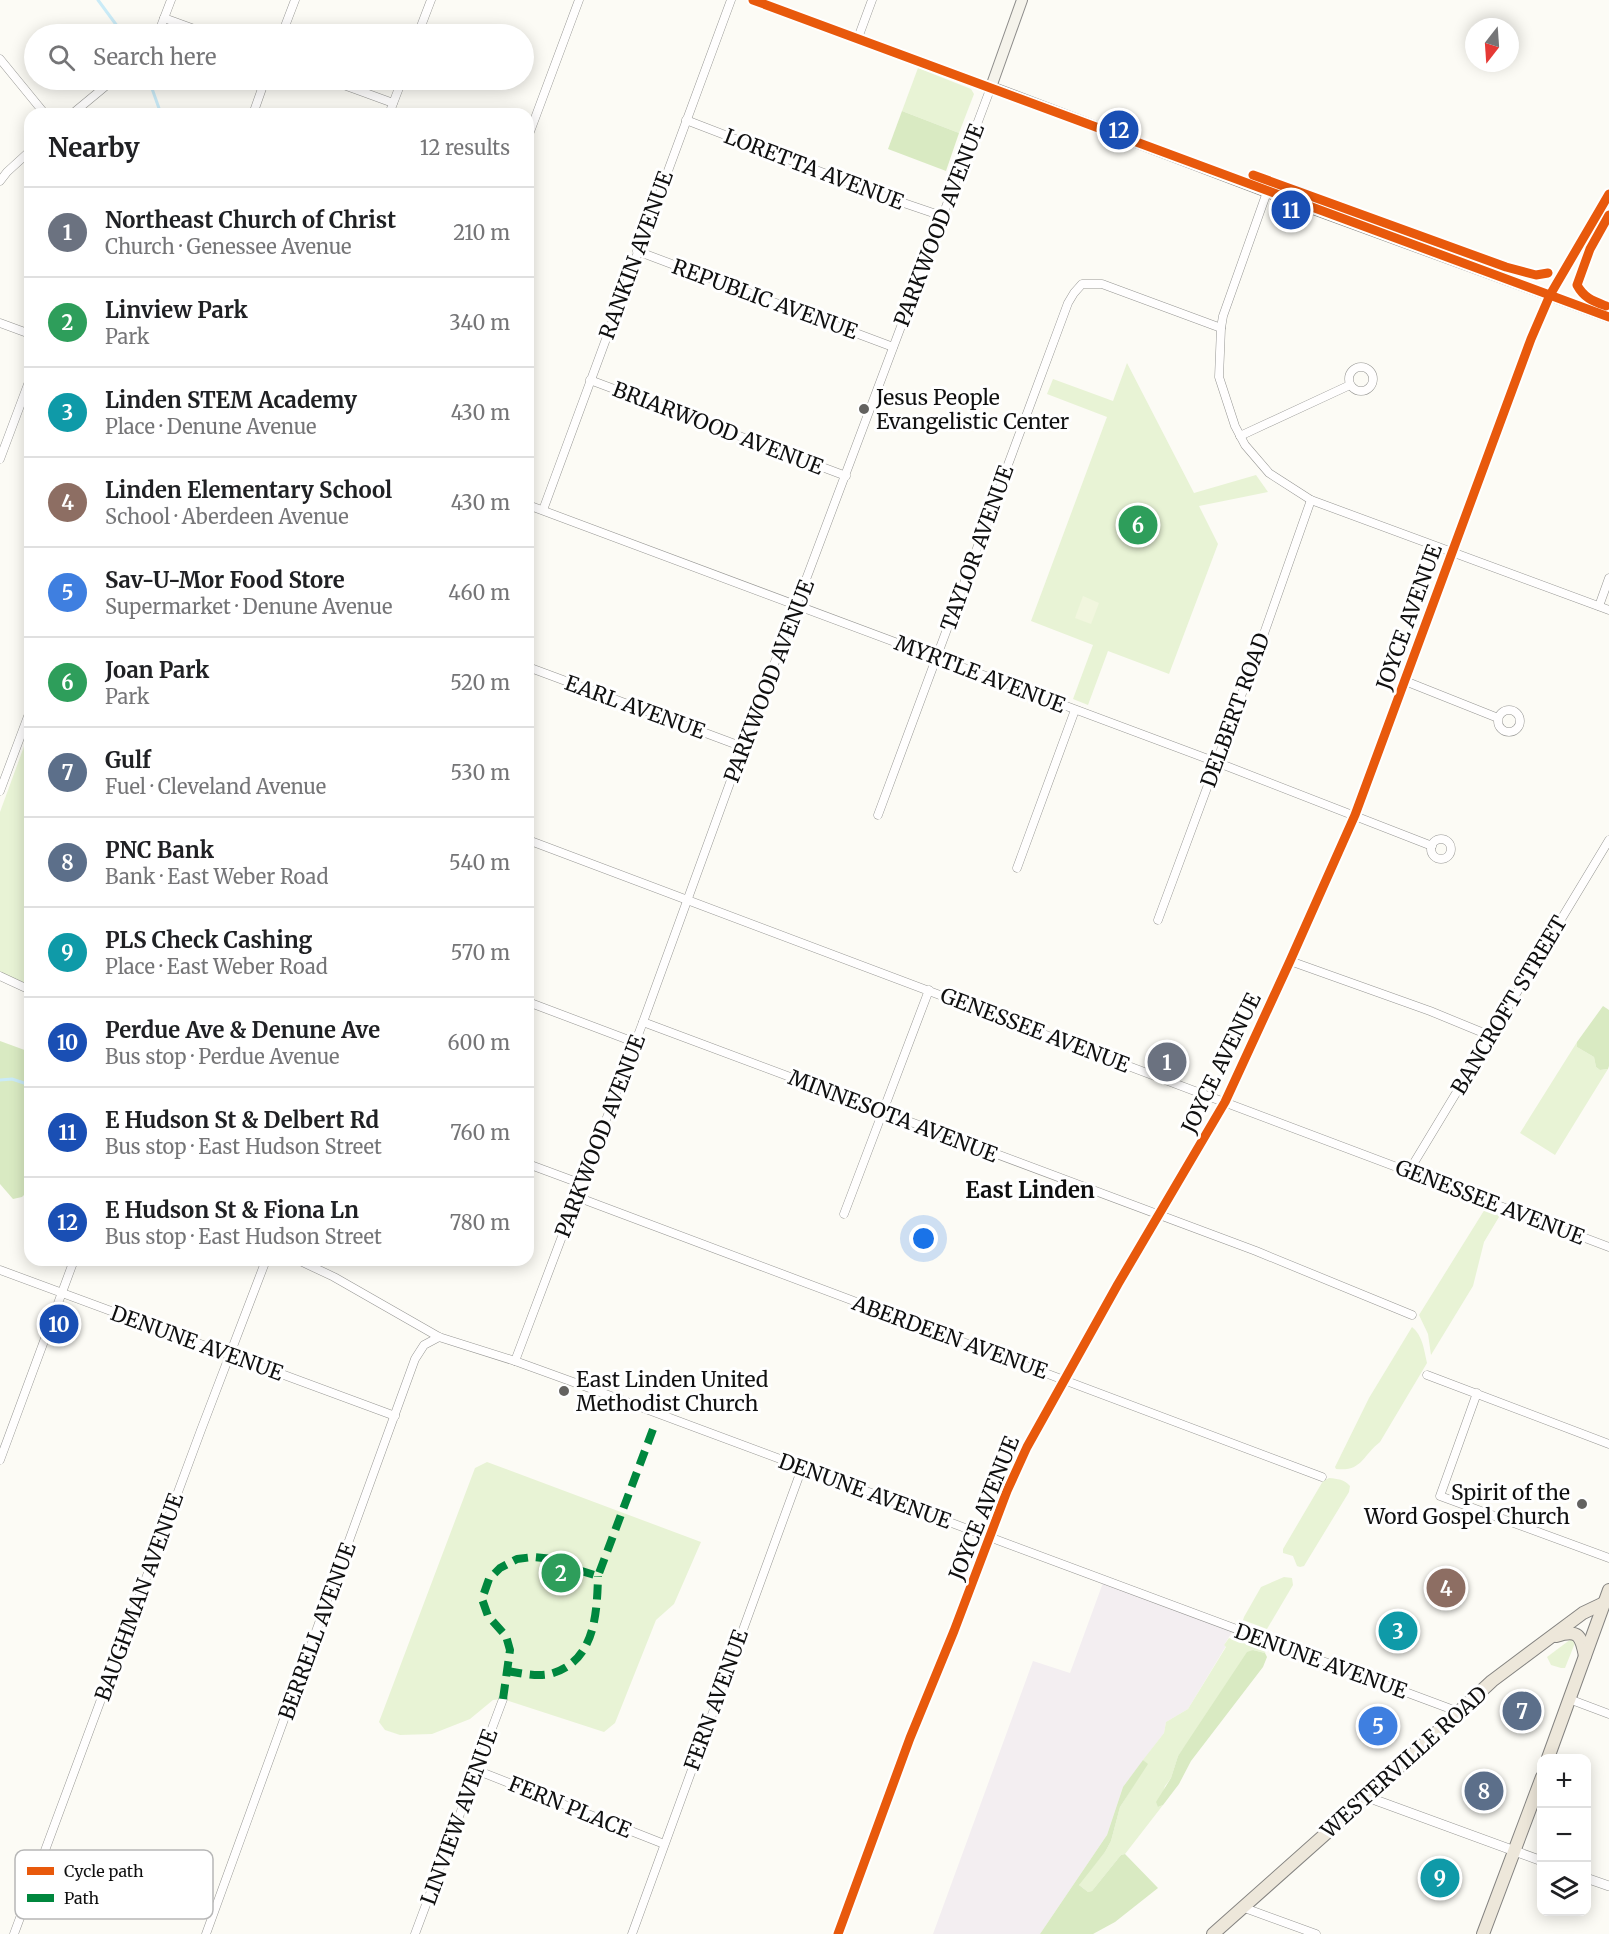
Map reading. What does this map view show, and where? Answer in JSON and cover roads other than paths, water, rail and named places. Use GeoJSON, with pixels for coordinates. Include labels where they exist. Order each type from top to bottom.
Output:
{"type":"FeatureCollection","features":[{"type":"Feature","properties":{"kind":"main road","name":"PARKWOOD AVENUE"},"geometry":{"type":"LineString","coordinates":[[991,87],[1022,0]]}},
{"type":"Feature","properties":{"kind":"main road"},"geometry":{"type":"LineString","coordinates":[[991,87],[1267,192],[1609,317]]}},
{"type":"Feature","properties":{"kind":"main road"},"geometry":{"type":"LineString","coordinates":[[1549,1754],[1609,1590]]}},
{"type":"Feature","properties":{"kind":"main road","name":"WESTERVILLE ROAD"},"geometry":{"type":"LineString","coordinates":[[1213,1934],[1367,1797],[1492,1681],[1583,1614],[1604,1603]]}},
{"type":"Feature","properties":{"kind":"main road"},"geometry":{"type":"LineString","coordinates":[[1549,1638],[1568,1632],[1575,1633],[1580,1637],[1585,1656]]}},
{"type":"Feature","properties":{"kind":"main road"},"geometry":{"type":"LineString","coordinates":[[1483,1934],[1537,1791]]}},
{"type":"Feature","properties":{"kind":"street"},"geometry":{"type":"LineString","coordinates":[[162,24],[171,0]]}},
{"type":"Feature","properties":{"kind":"street"},"geometry":{"type":"LineString","coordinates":[[286,24],[295,0]]}},
{"type":"Feature","properties":{"kind":"street"},"geometry":{"type":"LineString","coordinates":[[422,24],[431,0]]}},
{"type":"Feature","properties":{"kind":"street"},"geometry":{"type":"LineString","coordinates":[[534,121],[579,0]]}},
{"type":"Feature","properties":{"kind":"street","name":"RANKIN AVENUE"},"geometry":{"type":"LineString","coordinates":[[543,510],[731,0]]}},
{"type":"Feature","properties":{"kind":"street"},"geometry":{"type":"LineString","coordinates":[[753,0],[991,87]]}},
{"type":"Feature","properties":{"kind":"street"},"geometry":{"type":"LineString","coordinates":[[858,38],[872,0]]}},
{"type":"Feature","properties":{"kind":"street"},"geometry":{"type":"LineString","coordinates":[[164,18],[180,24]]}},
{"type":"Feature","properties":{"kind":"street"},"geometry":{"type":"LineString","coordinates":[[0,60],[24,89]]}},
{"type":"Feature","properties":{"kind":"street","name":"PARKWOOD AVENUE"},"geometry":{"type":"LineString","coordinates":[[515,1361],[991,87]]}},
{"type":"Feature","properties":{"kind":"street"},"geometry":{"type":"LineString","coordinates":[[25,90],[40,108]]}},
{"type":"Feature","properties":{"kind":"street"},"geometry":{"type":"LineString","coordinates":[[79,108],[101,90]]}},
{"type":"Feature","properties":{"kind":"street"},"geometry":{"type":"LineString","coordinates":[[255,108],[261,90]]}},
{"type":"Feature","properties":{"kind":"street"},"geometry":{"type":"LineString","coordinates":[[357,90],[393,103]]}},
{"type":"Feature","properties":{"kind":"street"},"geometry":{"type":"LineString","coordinates":[[391,108],[398,90]]}},
{"type":"Feature","properties":{"kind":"street","name":"LORETTA AVENUE"},"geometry":{"type":"LineString","coordinates":[[686,120],[942,216]]}},
{"type":"Feature","properties":{"kind":"street"},"geometry":{"type":"LineString","coordinates":[[0,181],[24,156]]}},
{"type":"Feature","properties":{"kind":"street"},"geometry":{"type":"LineString","coordinates":[[1267,192],[1223,316],[1221,328],[1219,377],[1234,426],[1245,445],[1269,473],[1311,500],[1609,610]]}},
{"type":"Feature","properties":{"kind":"street","name":"JOYCE AVENUE"},"geometry":{"type":"LineString","coordinates":[[838,1934],[910,1738],[954,1631],[1007,1491],[1027,1447],[1118,1284],[1225,1102],[1355,815],[1531,339],[1550,295],[1609,194]]}},
{"type":"Feature","properties":{"kind":"street","name":"REPUBLIC AVENUE"},"geometry":{"type":"LineString","coordinates":[[637,251],[893,347]]}},
{"type":"Feature","properties":{"kind":"street","name":"TAYLOR AVENUE"},"geometry":{"type":"LineString","coordinates":[[878,815],[1068,303],[1074,293],[1082,284],[1102,284],[1221,328]]}},
{"type":"Feature","properties":{"kind":"street"},"geometry":{"type":"LineString","coordinates":[[0,323],[24,332]]}},
{"type":"Feature","properties":{"kind":"street","name":"BRIARWOOD AVENUE"},"geometry":{"type":"LineString","coordinates":[[590,380],[846,476]]}},
{"type":"Feature","properties":{"kind":"street"},"geometry":{"type":"LineString","coordinates":[[1240,436],[1350,385]]}},
{"type":"Feature","properties":{"kind":"street"},"geometry":{"type":"LineString","coordinates":[[0,459],[24,395]]}},
{"type":"Feature","properties":{"kind":"street","name":"DELBERT ROAD"},"geometry":{"type":"LineString","coordinates":[[1158,920],[1311,500]]}},
{"type":"Feature","properties":{"kind":"street","name":"MYRTLE AVENUE"},"geometry":{"type":"LineString","coordinates":[[534,507],[1216,762],[1432,846]]}},
{"type":"Feature","properties":{"kind":"street"},"geometry":{"type":"LineString","coordinates":[[1599,606],[1609,578]]}},
{"type":"Feature","properties":{"kind":"street","name":"EARL AVENUE"},"geometry":{"type":"LineString","coordinates":[[534,670],[743,747]]}},
{"type":"Feature","properties":{"kind":"street"},"geometry":{"type":"LineString","coordinates":[[1405,681],[1497,718]]}},
{"type":"Feature","properties":{"kind":"street"},"geometry":{"type":"LineString","coordinates":[[1017,868],[1076,710]]}},
{"type":"Feature","properties":{"kind":"street"},"geometry":{"type":"LineString","coordinates":[[0,791],[24,726]]}},
{"type":"Feature","properties":{"kind":"street","name":"BANCROFT STREET"},"geometry":{"type":"LineString","coordinates":[[1409,1171],[1609,840]]}},
{"type":"Feature","properties":{"kind":"street","name":"GENESSEE AVENUE"},"geometry":{"type":"LineString","coordinates":[[534,842],[1609,1247]]}},
{"type":"Feature","properties":{"kind":"street"},"geometry":{"type":"LineString","coordinates":[[1290,961],[1430,1011],[1491,1036]]}},
{"type":"Feature","properties":{"kind":"street"},"geometry":{"type":"LineString","coordinates":[[0,976],[24,987]]}},
{"type":"Feature","properties":{"kind":"street"},"geometry":{"type":"LineString","coordinates":[[844,1214],[929,990]]}},
{"type":"Feature","properties":{"kind":"street"},"geometry":{"type":"LineString","coordinates":[[534,1004],[634,1042]]}},
{"type":"Feature","properties":{"kind":"street","name":"MINNESOTA AVENUE"},"geometry":{"type":"LineString","coordinates":[[643,1022],[1256,1251],[1412,1315]]}},
{"type":"Feature","properties":{"kind":"street"},"geometry":{"type":"LineString","coordinates":[[534,1166],[582,1184]]}},
{"type":"Feature","properties":{"kind":"street","name":"ABERDEEN AVENUE"},"geometry":{"type":"LineString","coordinates":[[577,1197],[1322,1477]]}},
{"type":"Feature","properties":{"kind":"street"},"geometry":{"type":"LineString","coordinates":[[0,1460],[72,1266]]}},
{"type":"Feature","properties":{"kind":"street","name":"BAUGHMAN AVENUE"},"geometry":{"type":"LineString","coordinates":[[45,1850],[264,1266]]}},
{"type":"Feature","properties":{"kind":"street","name":"DENUNE AVENUE"},"geometry":{"type":"LineString","coordinates":[[311,1266],[439,1337],[515,1361],[1459,1713]]}},
{"type":"Feature","properties":{"kind":"street","name":"DENUNE AVENUE"},"geometry":{"type":"LineString","coordinates":[[0,1269],[395,1416]]}},
{"type":"Feature","properties":{"kind":"street","name":"BERRELL AVENUE"},"geometry":{"type":"LineString","coordinates":[[213,1915],[415,1359],[424,1345],[439,1337]]}},
{"type":"Feature","properties":{"kind":"street"},"geometry":{"type":"LineString","coordinates":[[1427,1375],[1609,1443]]}},
{"type":"Feature","properties":{"kind":"street"},"geometry":{"type":"LineString","coordinates":[[1477,1394],[1440,1496],[1609,1558]]}},
{"type":"Feature","properties":{"kind":"street","name":"FERN AVENUE"},"geometry":{"type":"LineString","coordinates":[[632,1934],[802,1468]]}},
{"type":"Feature","properties":{"kind":"street","name":"LINVIEW AVENUE"},"geometry":{"type":"LineString","coordinates":[[415,1934],[503,1699]]}},
{"type":"Feature","properties":{"kind":"street"},"geometry":{"type":"LineString","coordinates":[[1569,1699],[1609,1714]]}},
{"type":"Feature","properties":{"kind":"street","name":"FERN PLACE"},"geometry":{"type":"LineString","coordinates":[[476,1770],[664,1844]]}},
{"type":"Feature","properties":{"kind":"street"},"geometry":{"type":"LineString","coordinates":[[1367,1797],[1537,1859]]}},
{"type":"Feature","properties":{"kind":"street"},"geometry":{"type":"LineString","coordinates":[[1591,1879],[1609,1886]]}},
{"type":"Feature","properties":{"kind":"street"},"geometry":{"type":"LineString","coordinates":[[1242,1907],[1316,1934]]}},
{"type":"Feature","properties":{"kind":"street","name":"BAUGHMAN AVENUE"},"geometry":{"type":"LineString","coordinates":[[14,1934],[20,1919]]}},
{"type":"Feature","properties":{"kind":"street","name":"BERRELL AVENUE"},"geometry":{"type":"LineString","coordinates":[[206,1934],[211,1919]]}},
{"type":"Feature","properties":{"kind":"waterway"},"geometry":{"type":"LineString","coordinates":[[98,0],[116,24]]}},
{"type":"Feature","properties":{"kind":"waterway"},"geometry":{"type":"LineString","coordinates":[[153,90],[159,108]]}},
{"type":"Feature","properties":{"kind":"waterway"},"geometry":{"type":"LineString","coordinates":[[0,1080],[12,1079],[24,1083]]}},
{"type":"Feature","properties":{"kind":"place","name":"E Hudson St & Fiona Ln"},"geometry":{"type":"Point","coordinates":[1119,130]}},
{"type":"Feature","properties":{"kind":"place","name":"E Hudson St & Delbert Rd"},"geometry":{"type":"Point","coordinates":[1291,210]}},
{"type":"Feature","properties":{"kind":"place","name":"Jesus People Evangelistic Center"},"geometry":{"type":"Point","coordinates":[864,409]}},
{"type":"Feature","properties":{"kind":"place","name":"Joan Park"},"geometry":{"type":"Point","coordinates":[1138,525]}},
{"type":"Feature","properties":{"kind":"place","name":"Northeast Church of Christ"},"geometry":{"type":"Point","coordinates":[1167,1062]}},
{"type":"Feature","properties":{"kind":"place","name":"Perdue Ave & Denune Ave"},"geometry":{"type":"Point","coordinates":[59,1324]}},
{"type":"Feature","properties":{"kind":"place","name":"East Linden United Methodist Church"},"geometry":{"type":"Point","coordinates":[564,1391]}},
{"type":"Feature","properties":{"kind":"place","name":"Spirit of the Word Gospel Church"},"geometry":{"type":"Point","coordinates":[1582,1504]}},
{"type":"Feature","properties":{"kind":"place","name":"Linview Park"},"geometry":{"type":"Point","coordinates":[561,1573]}},
{"type":"Feature","properties":{"kind":"place","name":"Linden Elementary School"},"geometry":{"type":"Point","coordinates":[1446,1588]}},
{"type":"Feature","properties":{"kind":"place","name":"Linden STEM Academy"},"geometry":{"type":"Point","coordinates":[1398,1631]}},
{"type":"Feature","properties":{"kind":"place","name":"Gulf"},"geometry":{"type":"Point","coordinates":[1522,1711]}},
{"type":"Feature","properties":{"kind":"place","name":"Sav-U-Mor Food Store"},"geometry":{"type":"Point","coordinates":[1378,1726]}},
{"type":"Feature","properties":{"kind":"place","name":"PNC Bank"},"geometry":{"type":"Point","coordinates":[1484,1791]}},
{"type":"Feature","properties":{"kind":"place","name":"PLS Check Cashing"},"geometry":{"type":"Point","coordinates":[1440,1878]}},
{"type":"Feature","properties":{"kind":"district","name":"East Linden"},"geometry":{"type":"Point","coordinates":[1030,1190]}}]}
